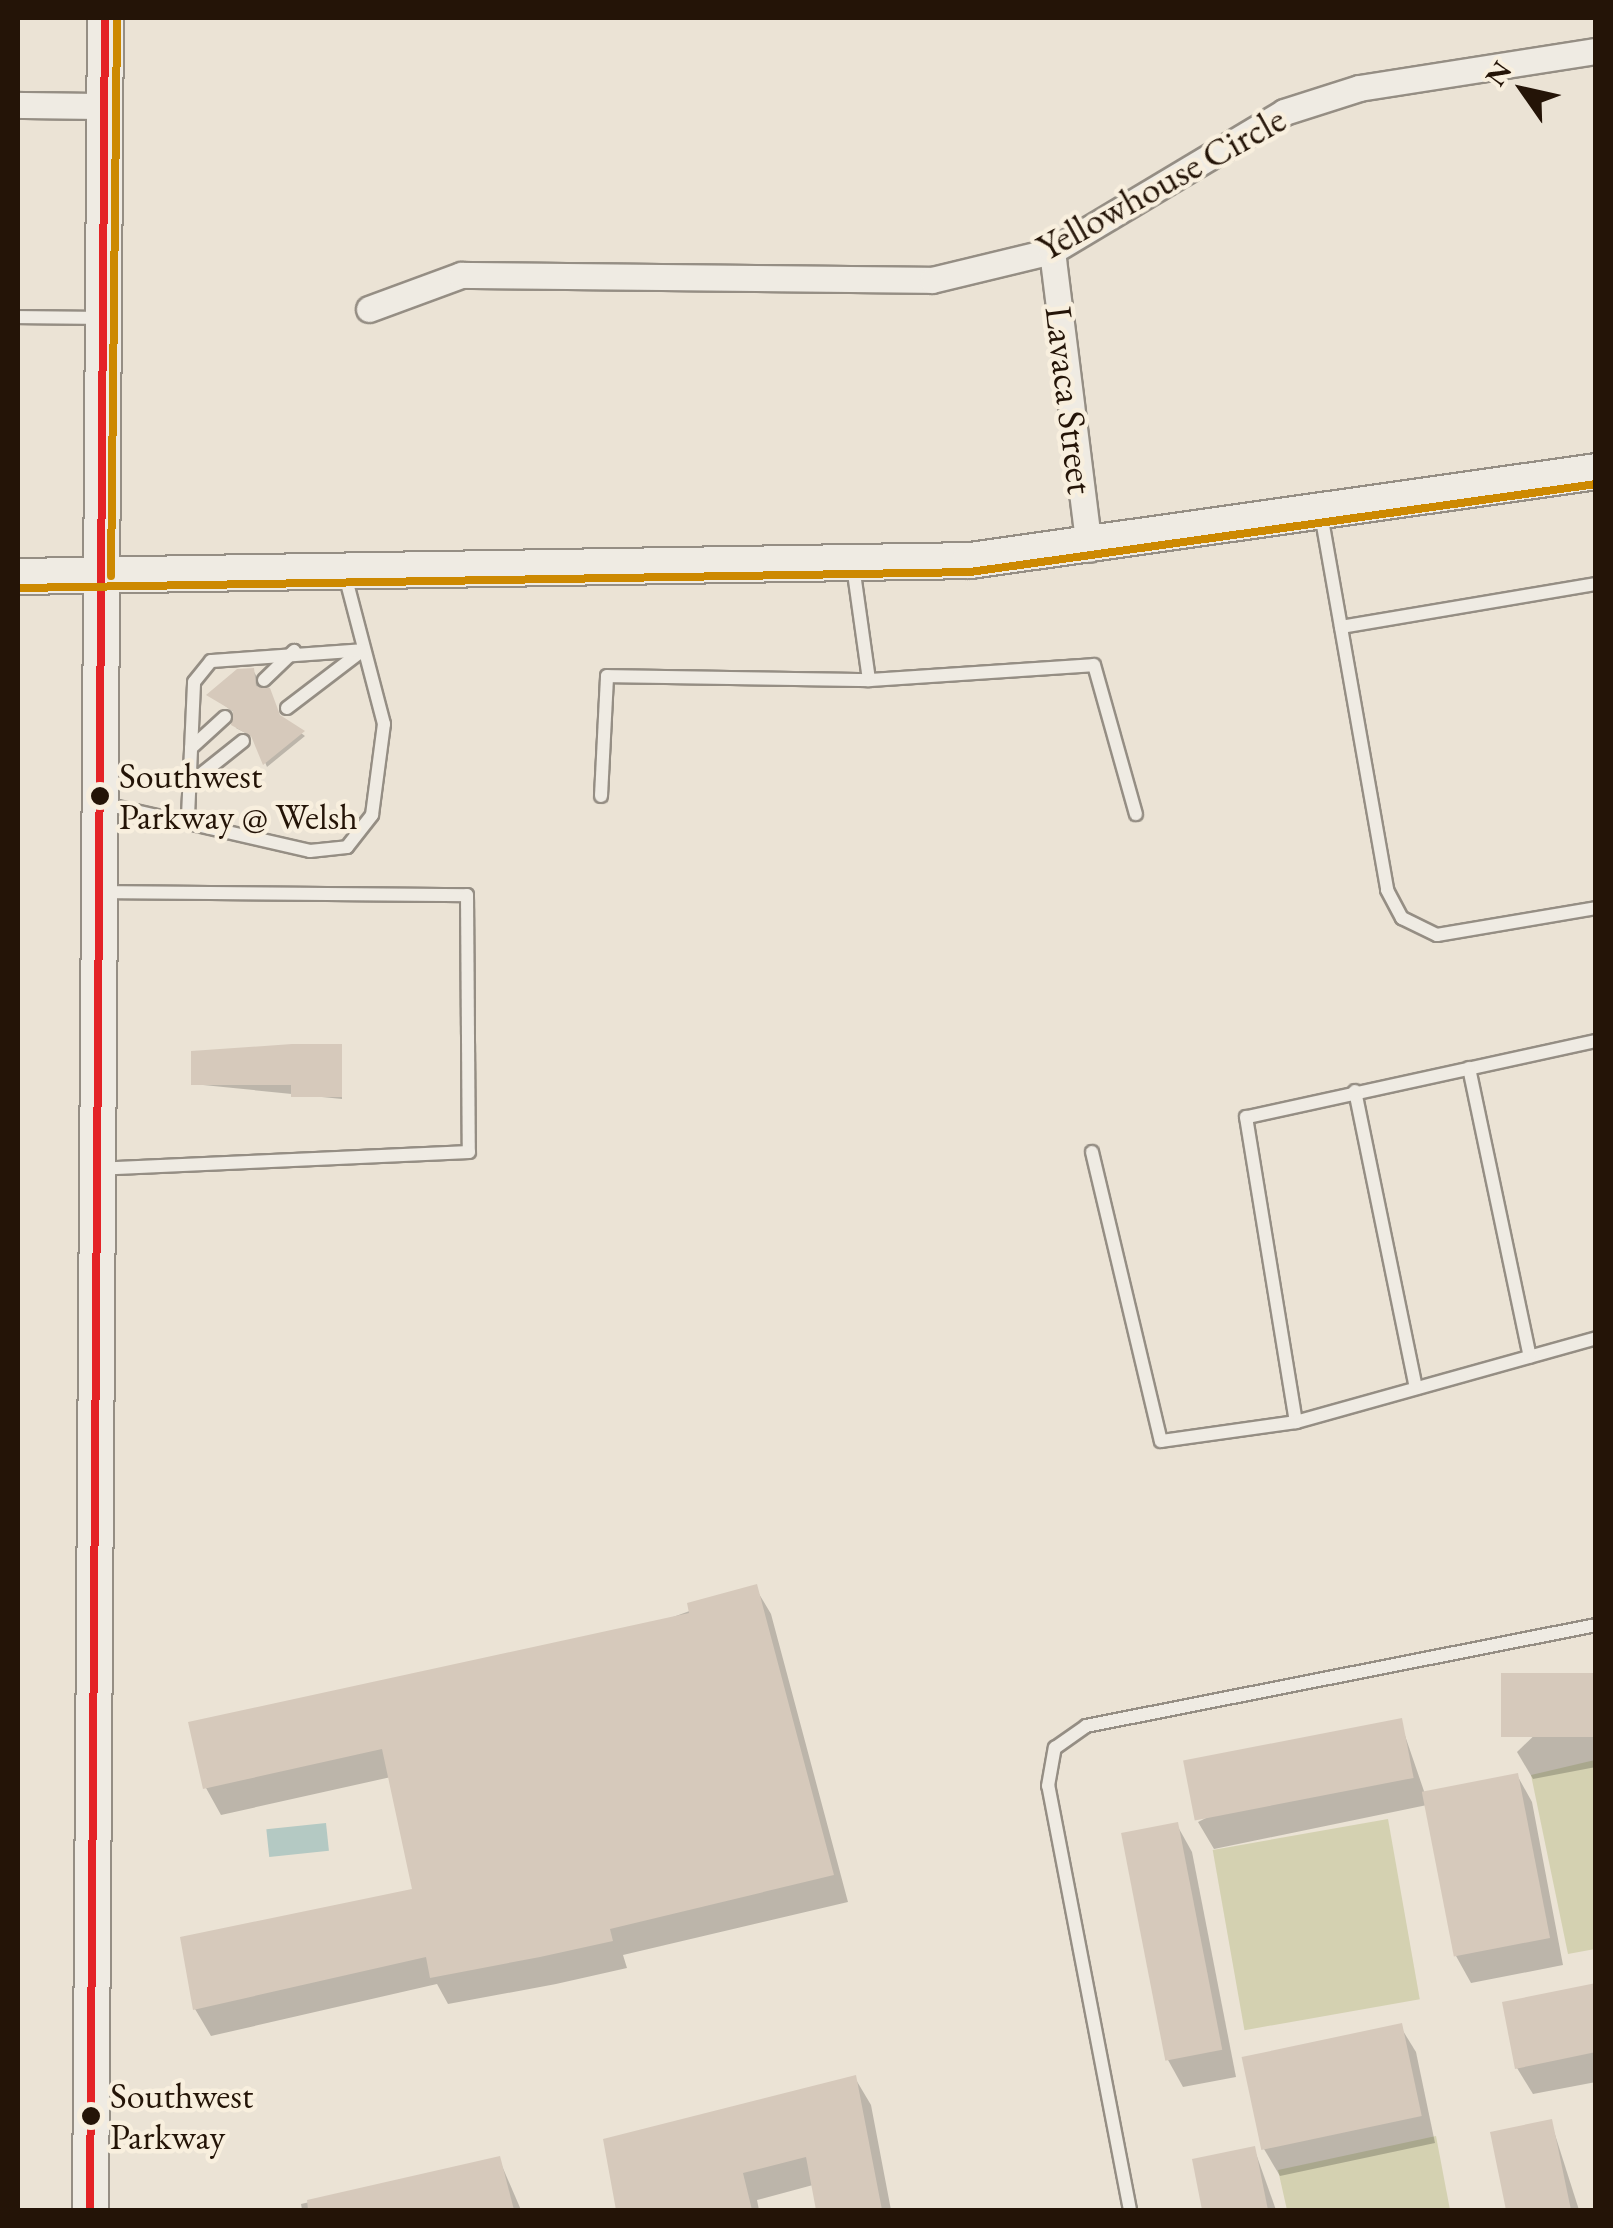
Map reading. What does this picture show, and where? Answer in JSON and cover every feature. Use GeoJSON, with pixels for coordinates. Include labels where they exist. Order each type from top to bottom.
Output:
{"type":"FeatureCollection","features":[{"type":"Feature","properties":{"kind":"main road"},"geometry":{"type":"LineString","coordinates":[[90,2210],[105,18]]}},
{"type":"Feature","properties":{"kind":"main road"},"geometry":{"type":"LineString","coordinates":[[18,576],[853,564],[1089,550],[1596,471]]}},
{"type":"Feature","properties":{"kind":"street","name":"Yellowhouse Circle"},"geometry":{"type":"LineString","coordinates":[[369,309],[461,275],[932,280],[1052,251],[1284,112],[1359,88],[1596,51]]}},
{"type":"Feature","properties":{"kind":"street"},"geometry":{"type":"LineString","coordinates":[[18,105],[104,106]]}},
{"type":"Feature","properties":{"kind":"street","name":"Lavaca Street"},"geometry":{"type":"LineString","coordinates":[[1052,251],[1089,550]]}},
{"type":"Feature","properties":{"kind":"lane"},"geometry":{"type":"LineString","coordinates":[[18,318],[102,318]]}},
{"type":"Feature","properties":{"kind":"lane"},"geometry":{"type":"LineString","coordinates":[[1321,514],[1387,890],[1402,918],[1436,935],[1596,908]]}},
{"type":"Feature","properties":{"kind":"lane"},"geometry":{"type":"LineString","coordinates":[[853,564],[870,680]]}},
{"type":"Feature","properties":{"kind":"lane"},"geometry":{"type":"LineString","coordinates":[[97,802],[188,816],[310,851],[347,846],[372,815],[384,724],[344,570]]}},
{"type":"Feature","properties":{"kind":"lane"},"geometry":{"type":"LineString","coordinates":[[1341,627],[1596,584]]}},
{"type":"Feature","properties":{"kind":"lane"},"geometry":{"type":"LineString","coordinates":[[188,816],[194,682],[211,661],[294,651],[363,650]]}},
{"type":"Feature","properties":{"kind":"lane"},"geometry":{"type":"LineString","coordinates":[[287,708],[363,650]]}},
{"type":"Feature","properties":{"kind":"lane"},"geometry":{"type":"LineString","coordinates":[[264,680],[294,651]]}},
{"type":"Feature","properties":{"kind":"lane"},"geometry":{"type":"LineString","coordinates":[[601,796],[607,676],[870,680],[1094,666],[1136,814]]}},
{"type":"Feature","properties":{"kind":"lane"},"geometry":{"type":"LineString","coordinates":[[191,748],[225,718]]}},
{"type":"Feature","properties":{"kind":"lane"},"geometry":{"type":"LineString","coordinates":[[189,784],[244,741]]}},
{"type":"Feature","properties":{"kind":"lane"},"geometry":{"type":"LineString","coordinates":[[95,1169],[469,1152],[467,895],[97,892]]}},
{"type":"Feature","properties":{"kind":"lane"},"geometry":{"type":"LineString","coordinates":[[1296,1422],[1246,1117],[1596,1041]]}},
{"type":"Feature","properties":{"kind":"lane"},"geometry":{"type":"LineString","coordinates":[[1468,1068],[1530,1356]]}},
{"type":"Feature","properties":{"kind":"lane"},"geometry":{"type":"LineString","coordinates":[[1355,1091],[1416,1388]]}},
{"type":"Feature","properties":{"kind":"lane"},"geometry":{"type":"LineString","coordinates":[[1092,1152],[1161,1441],[1296,1422],[1596,1338]]}},
{"type":"Feature","properties":{"kind":"lane"},"geometry":{"type":"LineString","coordinates":[[1130,2210],[1048,1786],[1055,1748],[1086,1726],[1596,1625]]}},
{"type":"Feature","properties":{"kind":"shaded area"},"geometry":{"type":"Polygon","coordinates":[[[1595,1760],[1595,1949],[1568,1954],[1531,1775],[1595,1760]]]}},
{"type":"Feature","properties":{"kind":"shaded area"},"geometry":{"type":"Polygon","coordinates":[[[1388,1819],[1420,1999],[1244,2030],[1213,1850],[1388,1819]]]}},
{"type":"Feature","properties":{"kind":"shaded area"},"geometry":{"type":"Polygon","coordinates":[[[1436,2136],[1450,2210],[1287,2210],[1278,2170],[1436,2136]]]}},
{"type":"Feature","properties":{"kind":"water"},"geometry":{"type":"Polygon","coordinates":[[[326,1823],[329,1851],[269,1857],[266,1829],[326,1823]]]}},
{"type":"Feature","properties":{"kind":"building"},"geometry":{"type":"Polygon","coordinates":[[[254,668],[256,686],[270,688],[280,715],[305,731],[263,765],[251,736],[231,725],[233,711],[206,695],[237,669],[254,668]]]}},
{"type":"Feature","properties":{"kind":"building"},"geometry":{"type":"Polygon","coordinates":[[[342,1044],[342,1097],[291,1097],[291,1085],[191,1085],[191,1051],[342,1044]]]}},
{"type":"Feature","properties":{"kind":"building"},"geometry":{"type":"Polygon","coordinates":[[[757,1584],[834,1875],[610,1929],[613,1941],[540,1957],[430,1978],[426,1957],[193,2010],[180,1937],[412,1889],[382,1749],[203,1789],[188,1722],[689,1613],[687,1603],[757,1584]]]}},
{"type":"Feature","properties":{"kind":"building"},"geometry":{"type":"Polygon","coordinates":[[[1501,1673],[1596,1673],[1596,1737],[1501,1737],[1501,1673]]]}},
{"type":"Feature","properties":{"kind":"building"},"geometry":{"type":"Polygon","coordinates":[[[1402,1718],[1414,1778],[1195,1820],[1183,1761],[1402,1718]]]}},
{"type":"Feature","properties":{"kind":"building"},"geometry":{"type":"Polygon","coordinates":[[[1518,1773],[1550,1938],[1454,1957],[1422,1792],[1518,1773]]]}},
{"type":"Feature","properties":{"kind":"building"},"geometry":{"type":"Polygon","coordinates":[[[1178,1822],[1222,2050],[1165,2061],[1121,1833],[1178,1822]]]}},
{"type":"Feature","properties":{"kind":"building"},"geometry":{"type":"Polygon","coordinates":[[[1596,1983],[1596,2052],[1515,2069],[1502,2002],[1596,1983]]]}},
{"type":"Feature","properties":{"kind":"building"},"geometry":{"type":"Polygon","coordinates":[[[1402,2023],[1422,2116],[1261,2150],[1242,2057],[1402,2023]]]}},
{"type":"Feature","properties":{"kind":"building"},"geometry":{"type":"Polygon","coordinates":[[[856,2075],[882,2210],[816,2210],[806,2157],[743,2173],[752,2210],[616,2210],[603,2139],[856,2075]]]}},
{"type":"Feature","properties":{"kind":"building"},"geometry":{"type":"Polygon","coordinates":[[[1552,2119],[1571,2210],[1506,2210],[1490,2132],[1552,2119]]]}},
{"type":"Feature","properties":{"kind":"building"},"geometry":{"type":"Polygon","coordinates":[[[1255,2146],[1268,2210],[1202,2210],[1192,2159],[1255,2146]]]}},
{"type":"Feature","properties":{"kind":"building"},"geometry":{"type":"Polygon","coordinates":[[[500,2156],[514,2210],[308,2210],[307,2200],[500,2156]]]}},
{"type":"Feature","properties":{"kind":"transit line"},"geometry":{"type":"LineString","coordinates":[[90,2210],[105,18]]}},
{"type":"Feature","properties":{"kind":"transit line"},"geometry":{"type":"LineString","coordinates":[[111,576],[117,18]]}},
{"type":"Feature","properties":{"kind":"transit line"},"geometry":{"type":"LineString","coordinates":[[18,588],[970,572],[1596,484]]}},
{"type":"Feature","properties":{"kind":"place","name":"Southwest Parkway @ Welsh"},"geometry":{"type":"Point","coordinates":[100,796]}},
{"type":"Feature","properties":{"kind":"place","name":"Southwest Parkway"},"geometry":{"type":"Point","coordinates":[91,2116]}}]}
